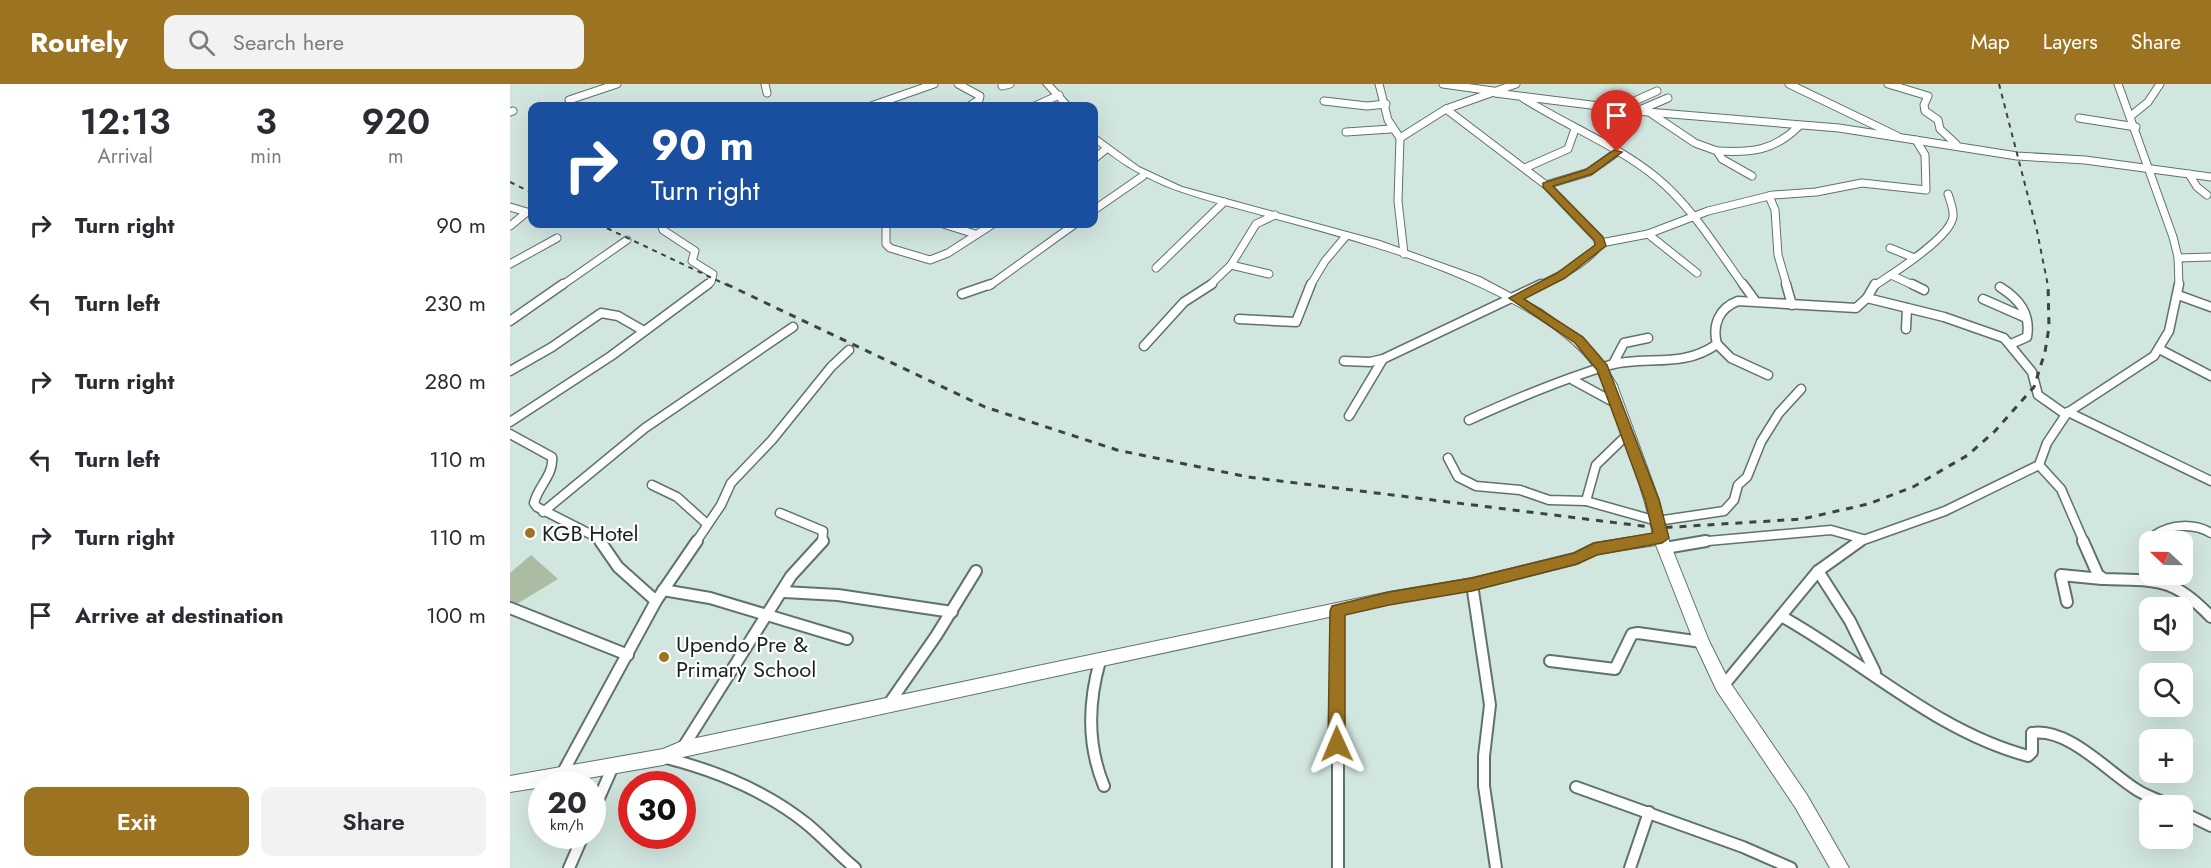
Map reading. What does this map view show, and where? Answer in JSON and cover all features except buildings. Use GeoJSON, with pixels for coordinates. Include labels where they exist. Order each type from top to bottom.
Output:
{"type":"FeatureCollection","features":[{"type":"Feature","properties":{"kind":"main road"},"geometry":{"type":"LineString","coordinates":[[1047,84],[1065,102]]}},
{"type":"Feature","properties":{"kind":"main road"},"geometry":{"type":"LineString","coordinates":[[1098,141],[1143,176],[1188,193],[1275,215],[1463,274],[1515,298],[1579,340],[1608,366],[1617,404],[1629,433],[1664,543],[1702,642],[1724,686],[1801,801],[1840,868]]}},
{"type":"Feature","properties":{"kind":"main road"},"geometry":{"type":"LineString","coordinates":[[569,771],[663,757],[682,749],[1338,611],[1389,598],[1472,584],[1577,558],[1594,549],[1664,543]]}},
{"type":"Feature","properties":{"kind":"main road"},"geometry":{"type":"LineString","coordinates":[[510,784],[528,780]]}},
{"type":"Feature","properties":{"kind":"street"},"geometry":{"type":"LineString","coordinates":[[569,100],[617,84]]}},
{"type":"Feature","properties":{"kind":"street"},"geometry":{"type":"LineString","coordinates":[[765,84],[767,93]]}},
{"type":"Feature","properties":{"kind":"street"},"geometry":{"type":"LineString","coordinates":[[958,84],[980,96],[976,102]]}},
{"type":"Feature","properties":{"kind":"street"},"geometry":{"type":"LineString","coordinates":[[1002,87],[1010,84]]}},
{"type":"Feature","properties":{"kind":"street"},"geometry":{"type":"LineString","coordinates":[[1378,84],[1386,104],[1391,129],[1400,138],[1398,201],[1404,254]]}},
{"type":"Feature","properties":{"kind":"street"},"geometry":{"type":"LineString","coordinates":[[1443,84],[1521,97],[1647,112],[1839,128],[2017,156],[2149,167],[2211,177]]}},
{"type":"Feature","properties":{"kind":"street"},"geometry":{"type":"LineString","coordinates":[[1400,138],[1446,109],[1516,84]]}},
{"type":"Feature","properties":{"kind":"street"},"geometry":{"type":"LineString","coordinates":[[1789,84],[1875,123],[1903,139]]}},
{"type":"Feature","properties":{"kind":"street"},"geometry":{"type":"LineString","coordinates":[[1888,84],[1928,96],[1924,105],[1925,111],[1938,120],[1940,129],[1958,145]]}},
{"type":"Feature","properties":{"kind":"street"},"geometry":{"type":"LineString","coordinates":[[1724,686],[1818,572],[1837,555],[1863,539],[1945,511],[2039,465],[2049,438],[2066,413],[2091,394],[2143,365],[2161,350],[2175,312],[2178,295],[2178,258],[2132,115],[2118,84]]}},
{"type":"Feature","properties":{"kind":"street"},"geometry":{"type":"LineString","coordinates":[[2132,115],[2148,102],[2160,84]]}},
{"type":"Feature","properties":{"kind":"street"},"geometry":{"type":"LineString","coordinates":[[882,102],[929,85]]}},
{"type":"Feature","properties":{"kind":"street"},"geometry":{"type":"LineString","coordinates":[[1621,106],[1657,91]]}},
{"type":"Feature","properties":{"kind":"street"},"geometry":{"type":"LineString","coordinates":[[1044,102],[1059,95]]}},
{"type":"Feature","properties":{"kind":"street"},"geometry":{"type":"LineString","coordinates":[[1521,97],[1659,179],[1710,236],[1754,299]]}},
{"type":"Feature","properties":{"kind":"street"},"geometry":{"type":"LineString","coordinates":[[1604,107],[1646,108],[1668,98]]}},
{"type":"Feature","properties":{"kind":"street"},"geometry":{"type":"LineString","coordinates":[[1324,101],[1367,106],[1386,104]]}},
{"type":"Feature","properties":{"kind":"street"},"geometry":{"type":"LineString","coordinates":[[1446,109],[1546,185],[1601,243]]}},
{"type":"Feature","properties":{"kind":"street"},"geometry":{"type":"LineString","coordinates":[[1647,112],[1672,125],[1695,143],[1717,151],[1764,152],[1784,142],[1799,126]]}},
{"type":"Feature","properties":{"kind":"street"},"geometry":{"type":"LineString","coordinates":[[2079,118],[2136,127]]}},
{"type":"Feature","properties":{"kind":"street"},"geometry":{"type":"LineString","coordinates":[[1346,132],[1391,129]]}},
{"type":"Feature","properties":{"kind":"street"},"geometry":{"type":"LineString","coordinates":[[1525,168],[1568,149],[1575,129]]}},
{"type":"Feature","properties":{"kind":"street"},"geometry":{"type":"LineString","coordinates":[[1344,361],[1370,362],[1383,359],[1561,275],[1595,252],[1601,243],[1648,234],[1745,200],[1816,192],[1862,183],[1926,190],[1925,155],[1916,140]]}},
{"type":"Feature","properties":{"kind":"street"},"geometry":{"type":"LineString","coordinates":[[1098,156],[1106,149]]}},
{"type":"Feature","properties":{"kind":"street"},"geometry":{"type":"LineString","coordinates":[[1717,151],[1722,159],[1752,176]]}},
{"type":"Feature","properties":{"kind":"street"},"geometry":{"type":"LineString","coordinates":[[1546,185],[1588,172],[1617,152]]}},
{"type":"Feature","properties":{"kind":"street"},"geometry":{"type":"LineString","coordinates":[[2189,174],[2197,187],[2207,195]]}},
{"type":"Feature","properties":{"kind":"street"},"geometry":{"type":"LineString","coordinates":[[1098,207],[1143,176]]}},
{"type":"Feature","properties":{"kind":"street"},"geometry":{"type":"LineString","coordinates":[[1768,375],[1731,358],[1717,344],[1714,330],[1722,310],[1733,302],[1754,299],[1792,305],[1825,304],[1853,309],[1867,298],[1874,285],[1925,250],[1954,220],[1948,194]]}},
{"type":"Feature","properties":{"kind":"street"},"geometry":{"type":"LineString","coordinates":[[1769,196],[1775,210],[1778,255],[1792,305]]}},
{"type":"Feature","properties":{"kind":"street"},"geometry":{"type":"LineString","coordinates":[[1156,268],[1224,202]]}},
{"type":"Feature","properties":{"kind":"street"},"geometry":{"type":"LineString","coordinates":[[510,207],[527,212],[510,226]]}},
{"type":"Feature","properties":{"kind":"street"},"geometry":{"type":"LineString","coordinates":[[1144,346],[1185,302],[1217,281],[1231,265],[1251,229],[1275,215]]}},
{"type":"Feature","properties":{"kind":"street"},"geometry":{"type":"LineString","coordinates":[[510,422],[644,331],[697,293],[713,278],[713,274],[693,263],[695,251],[662,228]]}},
{"type":"Feature","properties":{"kind":"street"},"geometry":{"type":"LineString","coordinates":[[886,228],[886,244],[890,248],[924,260],[936,259],[986,228]]}},
{"type":"Feature","properties":{"kind":"street"},"geometry":{"type":"LineString","coordinates":[[955,228],[975,234]]}},
{"type":"Feature","properties":{"kind":"street"},"geometry":{"type":"LineString","coordinates":[[962,294],[987,287],[1070,228]]}},
{"type":"Feature","properties":{"kind":"street"},"geometry":{"type":"LineString","coordinates":[[1648,234],[1697,273]]}},
{"type":"Feature","properties":{"kind":"street"},"geometry":{"type":"LineString","coordinates":[[1239,319],[1296,322],[1311,284],[1325,261],[1346,236]]}},
{"type":"Feature","properties":{"kind":"street"},"geometry":{"type":"LineString","coordinates":[[510,264],[557,238]]}},
{"type":"Feature","properties":{"kind":"street"},"geometry":{"type":"LineString","coordinates":[[510,321],[627,240]]}},
{"type":"Feature","properties":{"kind":"street"},"geometry":{"type":"LineString","coordinates":[[1890,248],[1912,257]]}},
{"type":"Feature","properties":{"kind":"street"},"geometry":{"type":"LineString","coordinates":[[2178,258],[2211,256]]}},
{"type":"Feature","properties":{"kind":"street"},"geometry":{"type":"LineString","coordinates":[[1231,265],[1269,274]]}},
{"type":"Feature","properties":{"kind":"street"},"geometry":{"type":"LineString","coordinates":[[1891,275],[1924,290]]}},
{"type":"Feature","properties":{"kind":"street"},"geometry":{"type":"LineString","coordinates":[[2000,287],[2020,300],[2024,317],[2029,325],[2028,335],[2011,344]]}},
{"type":"Feature","properties":{"kind":"street"},"geometry":{"type":"LineString","coordinates":[[2178,295],[2211,307]]}},
{"type":"Feature","properties":{"kind":"street"},"geometry":{"type":"LineString","coordinates":[[1867,298],[1987,332],[2011,344],[2032,372],[2038,395],[2066,413],[2211,481]]}},
{"type":"Feature","properties":{"kind":"street"},"geometry":{"type":"LineString","coordinates":[[1983,300],[2024,317]]}},
{"type":"Feature","properties":{"kind":"street"},"geometry":{"type":"LineString","coordinates":[[1906,329],[1907,308]]}},
{"type":"Feature","properties":{"kind":"street"},"geometry":{"type":"LineString","coordinates":[[510,371],[552,347],[601,313],[618,316],[644,331]]}},
{"type":"Feature","properties":{"kind":"street"},"geometry":{"type":"LineString","coordinates":[[543,512],[645,428],[793,327]]}},
{"type":"Feature","properties":{"kind":"street"},"geometry":{"type":"LineString","coordinates":[[1608,366],[1624,343],[1648,338]]}},
{"type":"Feature","properties":{"kind":"street"},"geometry":{"type":"LineString","coordinates":[[1469,420],[1525,395],[1608,366],[1653,363],[1706,352],[1717,344]]}},
{"type":"Feature","properties":{"kind":"street"},"geometry":{"type":"LineString","coordinates":[[564,771],[656,601],[737,475],[772,441],[831,367],[849,350]]}},
{"type":"Feature","properties":{"kind":"street"},"geometry":{"type":"LineString","coordinates":[[2161,350],[2211,376]]}},
{"type":"Feature","properties":{"kind":"street"},"geometry":{"type":"LineString","coordinates":[[1349,416],[1383,359]]}},
{"type":"Feature","properties":{"kind":"street"},"geometry":{"type":"LineString","coordinates":[[1573,380],[1617,404]]}},
{"type":"Feature","properties":{"kind":"street"},"geometry":{"type":"LineString","coordinates":[[1448,458],[1458,477],[1465,483],[1520,490],[1549,500],[1586,501],[1657,520],[1712,514],[1728,508],[1738,485],[1747,477],[1761,442],[1779,413],[1801,389]]}},
{"type":"Feature","properties":{"kind":"street"},"geometry":{"type":"LineString","coordinates":[[1586,501],[1596,465],[1629,433]]}},
{"type":"Feature","properties":{"kind":"street"},"geometry":{"type":"LineString","coordinates":[[510,434],[552,458],[553,467],[535,497],[534,503],[543,512],[584,529],[598,538],[618,567],[656,601]]}},
{"type":"Feature","properties":{"kind":"street"},"geometry":{"type":"LineString","coordinates":[[2039,465],[2061,489],[2096,571],[2104,579]]}},
{"type":"Feature","properties":{"kind":"street"},"geometry":{"type":"LineString","coordinates":[[652,485],[677,496],[707,524]]}},
{"type":"Feature","properties":{"kind":"street"},"geometry":{"type":"LineString","coordinates":[[682,749],[784,592],[791,576],[819,548],[824,535],[823,531],[780,513]]}},
{"type":"Feature","properties":{"kind":"street"},"geometry":{"type":"LineString","coordinates":[[2162,531],[2198,527],[2211,533]]}},
{"type":"Feature","properties":{"kind":"street"},"geometry":{"type":"LineString","coordinates":[[1664,543],[1832,530],[1863,539]]}},
{"type":"Feature","properties":{"kind":"street"},"geometry":{"type":"LineString","coordinates":[[888,705],[952,612],[975,571]]}},
{"type":"Feature","properties":{"kind":"street"},"geometry":{"type":"LineString","coordinates":[[1818,572],[1850,621],[1876,674]]}},
{"type":"Feature","properties":{"kind":"street"},"geometry":{"type":"LineString","coordinates":[[2067,603],[2061,575],[2104,579],[2139,578]]}},
{"type":"Feature","properties":{"kind":"street"},"geometry":{"type":"LineString","coordinates":[[1472,584],[1490,705],[1484,756],[1484,786],[1496,868]]}},
{"type":"Feature","properties":{"kind":"street"},"geometry":{"type":"LineString","coordinates":[[2178,585],[2189,593],[2211,617]]}},
{"type":"Feature","properties":{"kind":"street"},"geometry":{"type":"LineString","coordinates":[[663,590],[696,593],[768,614],[804,629],[847,639]]}},
{"type":"Feature","properties":{"kind":"street"},"geometry":{"type":"LineString","coordinates":[[784,592],[838,595],[952,612]]}},
{"type":"Feature","properties":{"kind":"street"},"geometry":{"type":"LineString","coordinates":[[510,608],[628,655]]}},
{"type":"Feature","properties":{"kind":"street"},"geometry":{"type":"LineString","coordinates":[[1338,611],[1338,868]]}},
{"type":"Feature","properties":{"kind":"street"},"geometry":{"type":"LineString","coordinates":[[1781,616],[1876,674],[1935,717],[1998,748],[2028,756],[2032,752],[2032,733],[2043,732],[2096,757],[2136,789],[2148,795]]}},
{"type":"Feature","properties":{"kind":"street"},"geometry":{"type":"LineString","coordinates":[[1550,661],[1615,669],[1632,634],[1638,633],[1702,642]]}},
{"type":"Feature","properties":{"kind":"street"},"geometry":{"type":"LineString","coordinates":[[1100,661],[1094,680],[1092,718],[1096,770],[1104,786]]}},
{"type":"Feature","properties":{"kind":"street"},"geometry":{"type":"LineString","coordinates":[[663,757],[718,771],[769,798],[808,825],[838,863],[855,868]]}},
{"type":"Feature","properties":{"kind":"street"},"geometry":{"type":"LineString","coordinates":[[606,782],[614,764]]}},
{"type":"Feature","properties":{"kind":"street"},"geometry":{"type":"LineString","coordinates":[[1576,787],[1649,812],[1791,868]]}},
{"type":"Feature","properties":{"kind":"street"},"geometry":{"type":"LineString","coordinates":[[1630,868],[1649,812]]}},
{"type":"Feature","properties":{"kind":"street"},"geometry":{"type":"LineString","coordinates":[[2193,817],[2211,826]]}},
{"type":"Feature","properties":{"kind":"street"},"geometry":{"type":"LineString","coordinates":[[569,868],[578,849]]}},
{"type":"Feature","properties":{"kind":"green space"},"geometry":{"type":"Polygon","coordinates":[[[531,555],[558,579],[515,605],[510,602],[510,573],[531,555]]]}},
{"type":"Feature","properties":{"kind":"railway"},"geometry":{"type":"LineString","coordinates":[[1999,84],[2037,231],[2048,286]]}},
{"type":"Feature","properties":{"kind":"railway"},"geometry":{"type":"LineString","coordinates":[[510,182],[528,191]]}},
{"type":"Feature","properties":{"kind":"railway"},"geometry":{"type":"LineString","coordinates":[[606,228],[729,286]]}},
{"type":"Feature","properties":{"kind":"railway"},"geometry":{"type":"LineString","coordinates":[[726,284],[985,407],[1117,450],[1248,477],[1658,528],[1802,519],[1868,504],[1913,487],[1968,455],[1995,431],[2034,387],[2045,352],[2049,327],[2048,284]]}},
{"type":"Feature","properties":{"kind":"place","name":"KGB Hotel"},"geometry":{"type":"Point","coordinates":[530,533]}},
{"type":"Feature","properties":{"kind":"place","name":"Upendo Pre & Primary School"},"geometry":{"type":"Point","coordinates":[664,657]}},
{"type":"Feature","properties":{"kind":"route"},"geometry":{"type":"LineString","coordinates":[[1337,744],[1338,611],[1389,598],[1472,584],[1577,558],[1594,549],[1662,538],[1652,500],[1611,384],[1603,368],[1579,340],[1515,298],[1561,275],[1595,252],[1600,246],[1600,239],[1546,185],[1588,172],[1617,152]]}}]}
